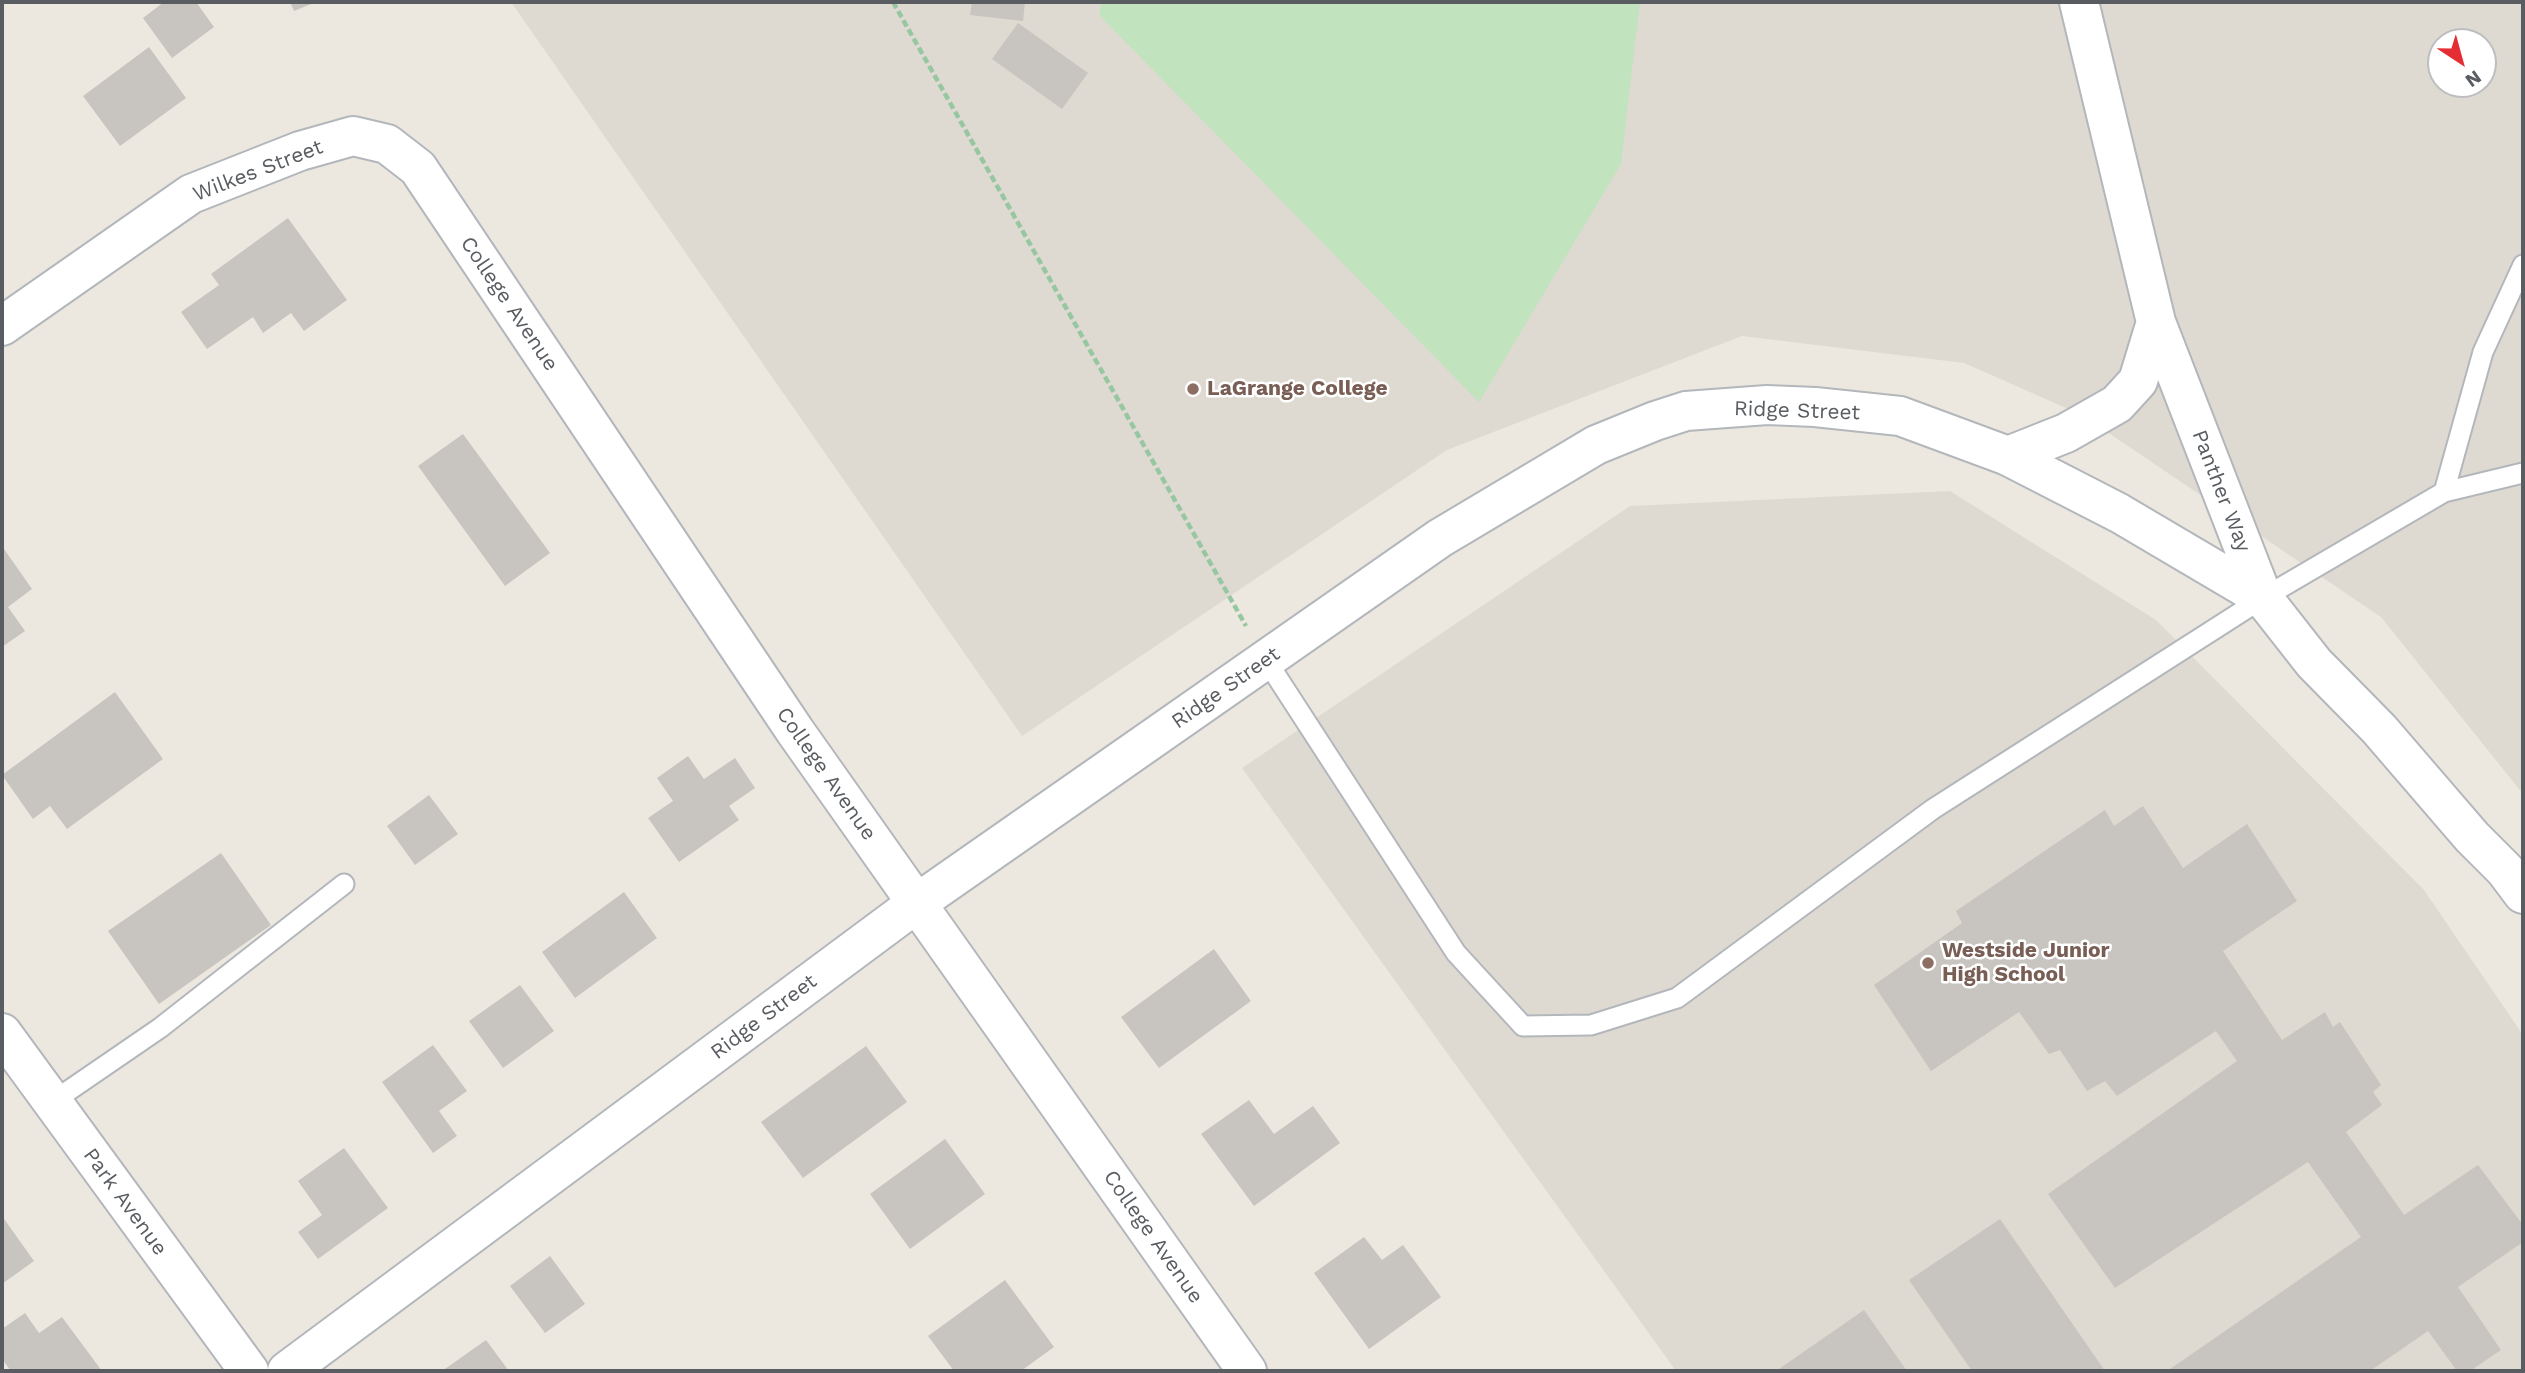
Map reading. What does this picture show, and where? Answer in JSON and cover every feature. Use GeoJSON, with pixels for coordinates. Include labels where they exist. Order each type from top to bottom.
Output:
{"type":"FeatureCollection","features":[{"type":"Feature","properties":{"kind":"street","name":"Panther Way"},"geometry":{"type":"LineString","coordinates":[[2079,2],[2156,321],[2263,598],[2314,663],[2379,729],[2505,870],[2523,894]]}},
{"type":"Feature","properties":{"kind":"street","name":"Wilkes Street"},"geometry":{"type":"LineString","coordinates":[[2,326],[191,194],[300,151],[353,136],[387,144],[418,168]]}},
{"type":"Feature","properties":{"kind":"street","name":"College Avenue"},"geometry":{"type":"LineString","coordinates":[[418,168],[794,731],[1247,1371]]}},
{"type":"Feature","properties":{"kind":"street"},"geometry":{"type":"LineString","coordinates":[[2008,456],[2066,433],[2117,404],[2138,381],[2156,321]]}},
{"type":"Feature","properties":{"kind":"street","name":"Ridge Street"},"geometry":{"type":"LineString","coordinates":[[287,1371],[918,903],[1440,538],[1608,441],[1686,411],[1767,405],[1900,416],[2008,456],[2119,513],[2263,598]]}},
{"type":"Feature","properties":{"kind":"street","name":"Park Avenue"},"geometry":{"type":"LineString","coordinates":[[2,1033],[248,1371]]}},
{"type":"Feature","properties":{"kind":"lane"},"geometry":{"type":"LineString","coordinates":[[2444,492],[2483,352],[2523,265]]}},
{"type":"Feature","properties":{"kind":"lane"},"geometry":{"type":"LineString","coordinates":[[1266,660],[1456,953],[1523,1026],[1591,1025],[1677,998],[1933,809],[2263,598],[2444,492],[2523,473]]}},
{"type":"Feature","properties":{"kind":"lane"},"geometry":{"type":"LineString","coordinates":[[52,1101],[160,1028],[344,884]]}},
{"type":"Feature","properties":{"kind":"path"},"geometry":{"type":"LineString","coordinates":[[893,2],[1266,660]]}},
{"type":"Feature","properties":{"kind":"shaded area","name":"LaGrange College"},"geometry":{"type":"Polygon","coordinates":[[[511,2],[2523,2],[2523,794],[2381,617],[2082,415],[1964,363],[1742,336],[1447,450],[1022,736],[511,2]]]}},
{"type":"Feature","properties":{"kind":"shaded area","name":"Westside Junior High School"},"geometry":{"type":"Polygon","coordinates":[[[1950,491],[2156,620],[2424,890],[2523,1035],[2523,1371],[1676,1371],[1242,768],[1630,506],[1950,491]]]}},
{"type":"Feature","properties":{"kind":"green space"},"geometry":{"type":"Polygon","coordinates":[[[1102,2],[1640,2],[1621,164],[1479,402],[1099,15],[1102,2]]]}},
{"type":"Feature","properties":{"kind":"building"},"geometry":{"type":"Polygon","coordinates":[[[164,2],[196,2],[214,27],[172,58],[143,18],[164,2]]]}},
{"type":"Feature","properties":{"kind":"building"},"geometry":{"type":"Polygon","coordinates":[[[290,2],[316,2],[294,11],[290,2]]]}},
{"type":"Feature","properties":{"kind":"building"},"geometry":{"type":"Polygon","coordinates":[[[972,2],[1025,2],[1023,21],[970,15],[972,2]]]}},
{"type":"Feature","properties":{"kind":"building"},"geometry":{"type":"Polygon","coordinates":[[[1018,23],[1088,73],[1062,109],[992,59],[1018,23]]]}},
{"type":"Feature","properties":{"kind":"building"},"geometry":{"type":"Polygon","coordinates":[[[149,47],[186,98],[120,146],[83,96],[149,47]]]}},
{"type":"Feature","properties":{"kind":"building"},"geometry":{"type":"Polygon","coordinates":[[[288,218],[347,300],[304,331],[291,313],[263,333],[253,317],[207,349],[181,312],[219,285],[211,274],[288,218]]]}},
{"type":"Feature","properties":{"kind":"building"},"geometry":{"type":"Polygon","coordinates":[[[463,434],[550,553],[505,586],[418,466],[463,434]]]}},
{"type":"Feature","properties":{"kind":"building"},"geometry":{"type":"Polygon","coordinates":[[[2,546],[32,589],[8,607],[25,631],[2,647],[2,546]]]}},
{"type":"Feature","properties":{"kind":"building"},"geometry":{"type":"Polygon","coordinates":[[[115,692],[163,759],[67,829],[50,806],[33,819],[2,775],[115,692]]]}},
{"type":"Feature","properties":{"kind":"building"},"geometry":{"type":"Polygon","coordinates":[[[688,756],[704,779],[735,758],[755,788],[729,806],[739,820],[679,862],[648,818],[673,801],[657,778],[688,756]]]}},
{"type":"Feature","properties":{"kind":"building"},"geometry":{"type":"Polygon","coordinates":[[[429,795],[458,834],[415,865],[387,826],[429,795]]]}},
{"type":"Feature","properties":{"kind":"building"},"geometry":{"type":"Polygon","coordinates":[[[2143,806],[2183,868],[2247,824],[2297,901],[2223,951],[2282,1040],[2325,1012],[2333,1027],[2340,1022],[2381,1085],[2373,1092],[2382,1105],[2346,1132],[2404,1215],[2478,1165],[2523,1225],[2523,1242],[2458,1287],[2501,1350],[2470,1371],[2457,1371],[2428,1331],[2370,1371],[2172,1371],[2170,1369],[2361,1237],[2308,1162],[2115,1288],[2048,1194],[2237,1061],[2216,1031],[2117,1096],[2105,1081],[2087,1091],[2060,1050],[2049,1054],[2019,1012],[1931,1071],[1874,985],[1962,923],[1956,911],[2105,810],[2114,826],[2143,806]]]}},
{"type":"Feature","properties":{"kind":"building"},"geometry":{"type":"Polygon","coordinates":[[[221,853],[271,925],[159,1004],[108,931],[221,853]]]}},
{"type":"Feature","properties":{"kind":"building"},"geometry":{"type":"Polygon","coordinates":[[[624,892],[657,938],[575,998],[542,952],[624,892]]]}},
{"type":"Feature","properties":{"kind":"building"},"geometry":{"type":"Polygon","coordinates":[[[1214,949],[1251,1001],[1159,1068],[1121,1017],[1214,949]]]}},
{"type":"Feature","properties":{"kind":"building"},"geometry":{"type":"Polygon","coordinates":[[[520,985],[554,1031],[503,1068],[469,1021],[520,985]]]}},
{"type":"Feature","properties":{"kind":"building"},"geometry":{"type":"Polygon","coordinates":[[[433,1045],[467,1091],[439,1111],[457,1136],[433,1153],[382,1082],[433,1045]]]}},
{"type":"Feature","properties":{"kind":"building"},"geometry":{"type":"Polygon","coordinates":[[[866,1046],[907,1102],[803,1178],[761,1122],[866,1046]]]}},
{"type":"Feature","properties":{"kind":"building"},"geometry":{"type":"Polygon","coordinates":[[[1249,1100],[1274,1134],[1313,1106],[1340,1143],[1254,1206],[1201,1134],[1249,1100]]]}},
{"type":"Feature","properties":{"kind":"building"},"geometry":{"type":"Polygon","coordinates":[[[945,1139],[985,1194],[910,1249],[870,1194],[945,1139]]]}},
{"type":"Feature","properties":{"kind":"building"},"geometry":{"type":"Polygon","coordinates":[[[344,1148],[388,1208],[318,1259],[298,1232],[322,1215],[298,1181],[344,1148]]]}},
{"type":"Feature","properties":{"kind":"building"},"geometry":{"type":"Polygon","coordinates":[[[2,1216],[34,1261],[2,1284],[2,1216]]]}},
{"type":"Feature","properties":{"kind":"building"},"geometry":{"type":"Polygon","coordinates":[[[2000,1219],[2105,1371],[1972,1371],[1909,1280],[2000,1219]]]}},
{"type":"Feature","properties":{"kind":"building"},"geometry":{"type":"Polygon","coordinates":[[[1364,1237],[1382,1260],[1403,1245],[1441,1297],[1369,1349],[1314,1273],[1364,1237]]]}},
{"type":"Feature","properties":{"kind":"building"},"geometry":{"type":"Polygon","coordinates":[[[550,1256],[585,1304],[545,1333],[510,1286],[550,1256]]]}},
{"type":"Feature","properties":{"kind":"building"},"geometry":{"type":"Polygon","coordinates":[[[1005,1280],[1054,1347],[1021,1371],[954,1371],[928,1336],[1005,1280]]]}},
{"type":"Feature","properties":{"kind":"building"},"geometry":{"type":"Polygon","coordinates":[[[1864,1310],[1907,1371],[1776,1371],[1864,1310]]]}},
{"type":"Feature","properties":{"kind":"building"},"geometry":{"type":"Polygon","coordinates":[[[25,1313],[39,1333],[62,1317],[102,1371],[11,1371],[2,1359],[2,1329],[25,1313]]]}},
{"type":"Feature","properties":{"kind":"building"},"geometry":{"type":"Polygon","coordinates":[[[486,1340],[509,1371],[442,1371],[486,1340]]]}},
{"type":"Feature","properties":{"kind":"place","name":"LaGrange College"},"geometry":{"type":"Point","coordinates":[1193,389]}},
{"type":"Feature","properties":{"kind":"place","name":"Westside Junior High School"},"geometry":{"type":"Point","coordinates":[1928,963]}}]}
